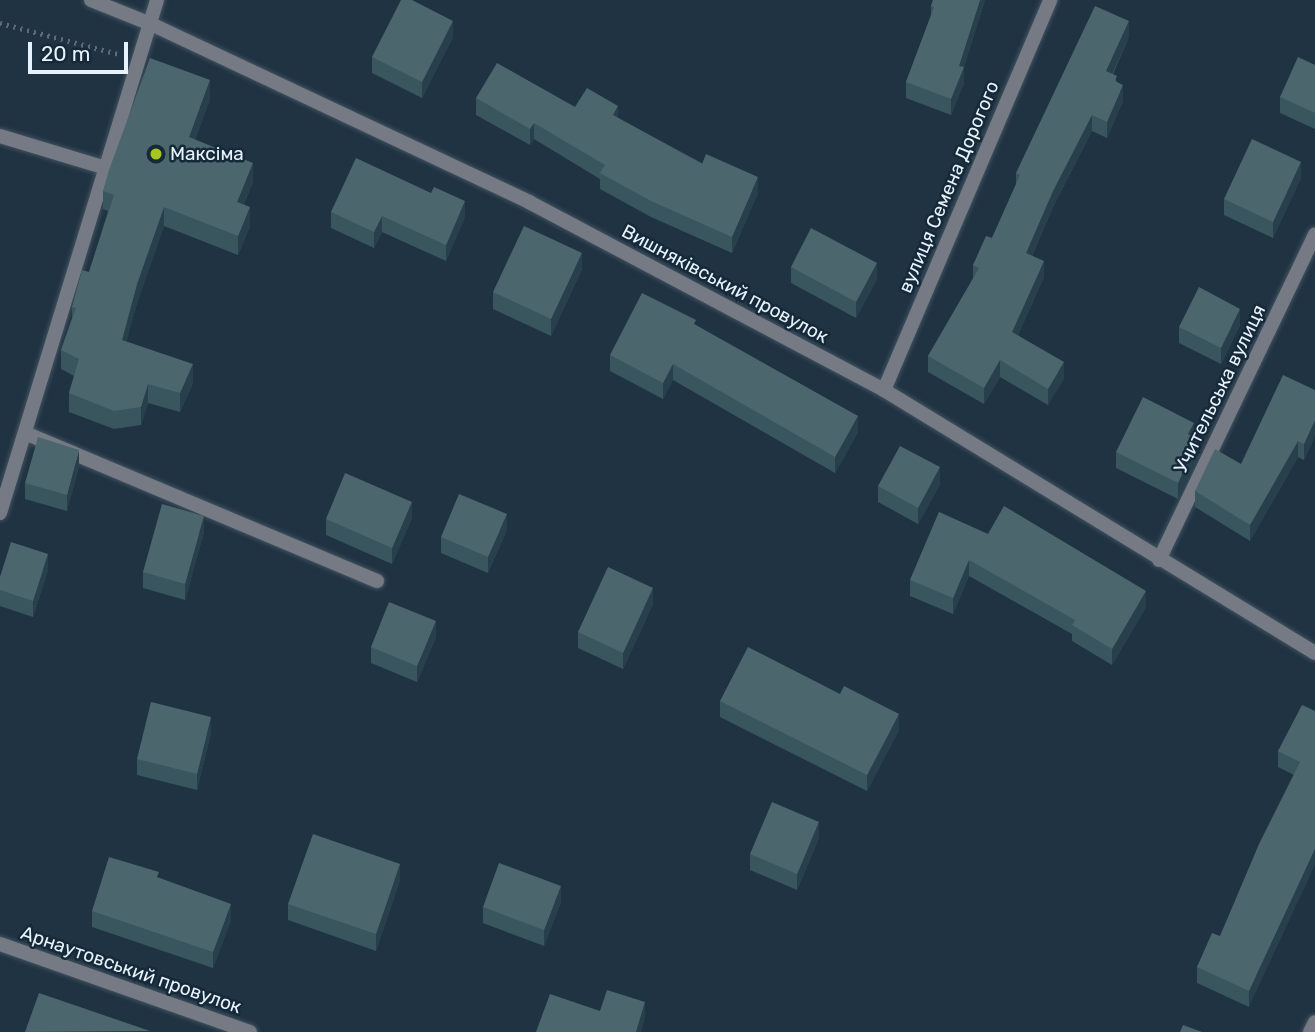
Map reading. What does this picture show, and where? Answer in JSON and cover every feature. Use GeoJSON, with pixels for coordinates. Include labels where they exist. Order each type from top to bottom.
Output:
{"type":"FeatureCollection","features":[{"type":"Feature","properties":{"kind":"street","name":"Вишняківський провулок"},"geometry":{"type":"LineString","coordinates":[[91,0],[150,24],[529,202],[884,390],[1315,653]]}},
{"type":"Feature","properties":{"kind":"street"},"geometry":{"type":"LineString","coordinates":[[0,513],[157,0]]}},
{"type":"Feature","properties":{"kind":"street","name":"вулиця Семена Дорогого"},"geometry":{"type":"LineString","coordinates":[[884,390],[1050,0]]}},
{"type":"Feature","properties":{"kind":"street"},"geometry":{"type":"LineString","coordinates":[[0,136],[106,168]]}},
{"type":"Feature","properties":{"kind":"street","name":"Учительська вулиця"},"geometry":{"type":"LineString","coordinates":[[1159,560],[1315,235]]}},
{"type":"Feature","properties":{"kind":"street"},"geometry":{"type":"LineString","coordinates":[[25,433],[377,581]]}},
{"type":"Feature","properties":{"kind":"street","name":"Арнаутовський провулок"},"geometry":{"type":"LineString","coordinates":[[0,944],[250,1032]]}},
{"type":"Feature","properties":{"kind":"street"},"geometry":{"type":"LineString","coordinates":[[1310,1032],[1315,1022]]}},
{"type":"Feature","properties":{"kind":"path"},"geometry":{"type":"LineString","coordinates":[[0,23],[140,60]]}},
{"type":"Feature","properties":{"kind":"building"},"geometry":{"type":"Polygon","coordinates":[[[401,0],[412,0],[453,21],[422,82],[372,57],[401,0]]]}},
{"type":"Feature","properties":{"kind":"building"},"geometry":{"type":"Polygon","coordinates":[[[933,0],[980,0],[959,66],[964,67],[951,99],[906,82],[934,7],[931,6],[933,0]]]}},
{"type":"Feature","properties":{"kind":"building"},"geometry":{"type":"Polygon","coordinates":[[[1095,6],[1129,21],[1106,71],[1117,76],[1115,81],[1123,85],[1107,122],[1092,115],[1053,191],[1026,253],[1044,261],[1012,332],[1064,362],[1048,389],[1000,360],[984,388],[928,356],[979,268],[973,265],[986,236],[992,238],[1020,175],[1016,173],[1095,6]]]}},
{"type":"Feature","properties":{"kind":"building"},"geometry":{"type":"Polygon","coordinates":[[[1298,57],[1315,65],[1315,113],[1280,97],[1298,57]]]}},
{"type":"Feature","properties":{"kind":"building"},"geometry":{"type":"Polygon","coordinates":[[[150,58],[210,80],[189,137],[253,163],[237,202],[250,207],[238,236],[164,207],[137,284],[122,340],[193,364],[180,393],[148,384],[141,407],[114,411],[69,393],[79,359],[61,350],[76,308],[72,307],[82,270],[89,272],[114,195],[103,191],[109,170],[150,58]]]}},
{"type":"Feature","properties":{"kind":"building"},"geometry":{"type":"Polygon","coordinates":[[[497,63],[575,107],[587,88],[618,106],[613,115],[702,164],[706,154],[758,177],[732,237],[651,201],[600,173],[605,165],[534,123],[530,129],[476,98],[497,63]]]}},
{"type":"Feature","properties":{"kind":"building"},"geometry":{"type":"Polygon","coordinates":[[[1252,139],[1301,162],[1273,222],[1224,199],[1252,139]]]}},
{"type":"Feature","properties":{"kind":"building"},"geometry":{"type":"Polygon","coordinates":[[[356,158],[431,193],[434,187],[465,201],[446,245],[382,216],[374,232],[331,212],[356,158]]]}},
{"type":"Feature","properties":{"kind":"building"},"geometry":{"type":"Polygon","coordinates":[[[524,226],[582,253],[551,319],[493,292],[524,226]]]}},
{"type":"Feature","properties":{"kind":"building"},"geometry":{"type":"Polygon","coordinates":[[[811,228],[877,263],[856,302],[791,267],[811,228]]]}},
{"type":"Feature","properties":{"kind":"building"},"geometry":{"type":"Polygon","coordinates":[[[1199,287],[1240,309],[1221,348],[1179,327],[1199,287]]]}},
{"type":"Feature","properties":{"kind":"building"},"geometry":{"type":"Polygon","coordinates":[[[642,293],[696,320],[694,324],[858,416],[835,457],[673,364],[663,383],[610,355],[642,293]]]}},
{"type":"Feature","properties":{"kind":"building"},"geometry":{"type":"Polygon","coordinates":[[[1283,375],[1315,390],[1315,420],[1304,444],[1298,441],[1250,525],[1195,491],[1215,449],[1241,464],[1283,375]]]}},
{"type":"Feature","properties":{"kind":"building"},"geometry":{"type":"Polygon","coordinates":[[[1143,397],[1194,423],[1188,434],[1198,440],[1178,483],[1116,452],[1143,397]]]}},
{"type":"Feature","properties":{"kind":"building"},"geometry":{"type":"Polygon","coordinates":[[[38,437],[79,450],[67,495],[25,483],[38,437]]]}},
{"type":"Feature","properties":{"kind":"building"},"geometry":{"type":"Polygon","coordinates":[[[900,446],[940,467],[918,508],[878,486],[900,446]]]}},
{"type":"Feature","properties":{"kind":"building"},"geometry":{"type":"Polygon","coordinates":[[[345,473],[412,502],[392,548],[326,519],[345,473]]]}},
{"type":"Feature","properties":{"kind":"building"},"geometry":{"type":"Polygon","coordinates":[[[459,494],[507,514],[488,557],[441,537],[459,494]]]}},
{"type":"Feature","properties":{"kind":"building"},"geometry":{"type":"Polygon","coordinates":[[[162,504],[204,516],[185,584],[143,572],[162,504]]]}},
{"type":"Feature","properties":{"kind":"building"},"geometry":{"type":"Polygon","coordinates":[[[1004,506],[1146,591],[1112,649],[1072,625],[1075,620],[969,560],[953,598],[910,580],[939,512],[988,534],[1004,506]]]}},
{"type":"Feature","properties":{"kind":"building"},"geometry":{"type":"Polygon","coordinates":[[[11,542],[48,554],[33,601],[0,590],[0,577],[11,542]]]}},
{"type":"Feature","properties":{"kind":"building"},"geometry":{"type":"Polygon","coordinates":[[[608,567],[653,588],[623,653],[578,632],[608,567]]]}},
{"type":"Feature","properties":{"kind":"building"},"geometry":{"type":"Polygon","coordinates":[[[389,602],[436,621],[417,666],[371,647],[389,602]]]}},
{"type":"Feature","properties":{"kind":"building"},"geometry":{"type":"Polygon","coordinates":[[[748,647],[840,694],[844,686],[899,714],[867,775],[720,701],[748,647]]]}},
{"type":"Feature","properties":{"kind":"building"},"geometry":{"type":"Polygon","coordinates":[[[151,702],[211,717],[197,774],[137,759],[151,702]]]}},
{"type":"Feature","properties":{"kind":"building"},"geometry":{"type":"Polygon","coordinates":[[[1302,705],[1315,711],[1315,849],[1249,991],[1197,967],[1212,933],[1220,936],[1259,844],[1300,762],[1278,751],[1302,705]]]}},
{"type":"Feature","properties":{"kind":"building"},"geometry":{"type":"Polygon","coordinates":[[[772,802],[819,822],[797,874],[750,854],[772,802]]]}},
{"type":"Feature","properties":{"kind":"building"},"geometry":{"type":"Polygon","coordinates":[[[313,834],[400,864],[376,934],[288,904],[313,834]]]}},
{"type":"Feature","properties":{"kind":"building"},"geometry":{"type":"Polygon","coordinates":[[[109,857],[159,872],[157,877],[231,904],[213,952],[92,911],[109,857]]]}},
{"type":"Feature","properties":{"kind":"building"},"geometry":{"type":"Polygon","coordinates":[[[499,863],[561,886],[544,930],[483,907],[499,863]]]}},
{"type":"Feature","properties":{"kind":"building"},"geometry":{"type":"Polygon","coordinates":[[[607,990],[645,1002],[636,1032],[536,1032],[550,994],[600,1011],[607,990]]]}},
{"type":"Feature","properties":{"kind":"building"},"geometry":{"type":"Polygon","coordinates":[[[39,993],[150,1031],[25,1032],[39,993]]]}},
{"type":"Feature","properties":{"kind":"building"},"geometry":{"type":"Polygon","coordinates":[[[1183,1025],[1202,1032],[1180,1032],[1183,1025]]]}},
{"type":"Feature","properties":{"kind":"place","name":"Максіма"},"geometry":{"type":"Point","coordinates":[156,154]}}]}
